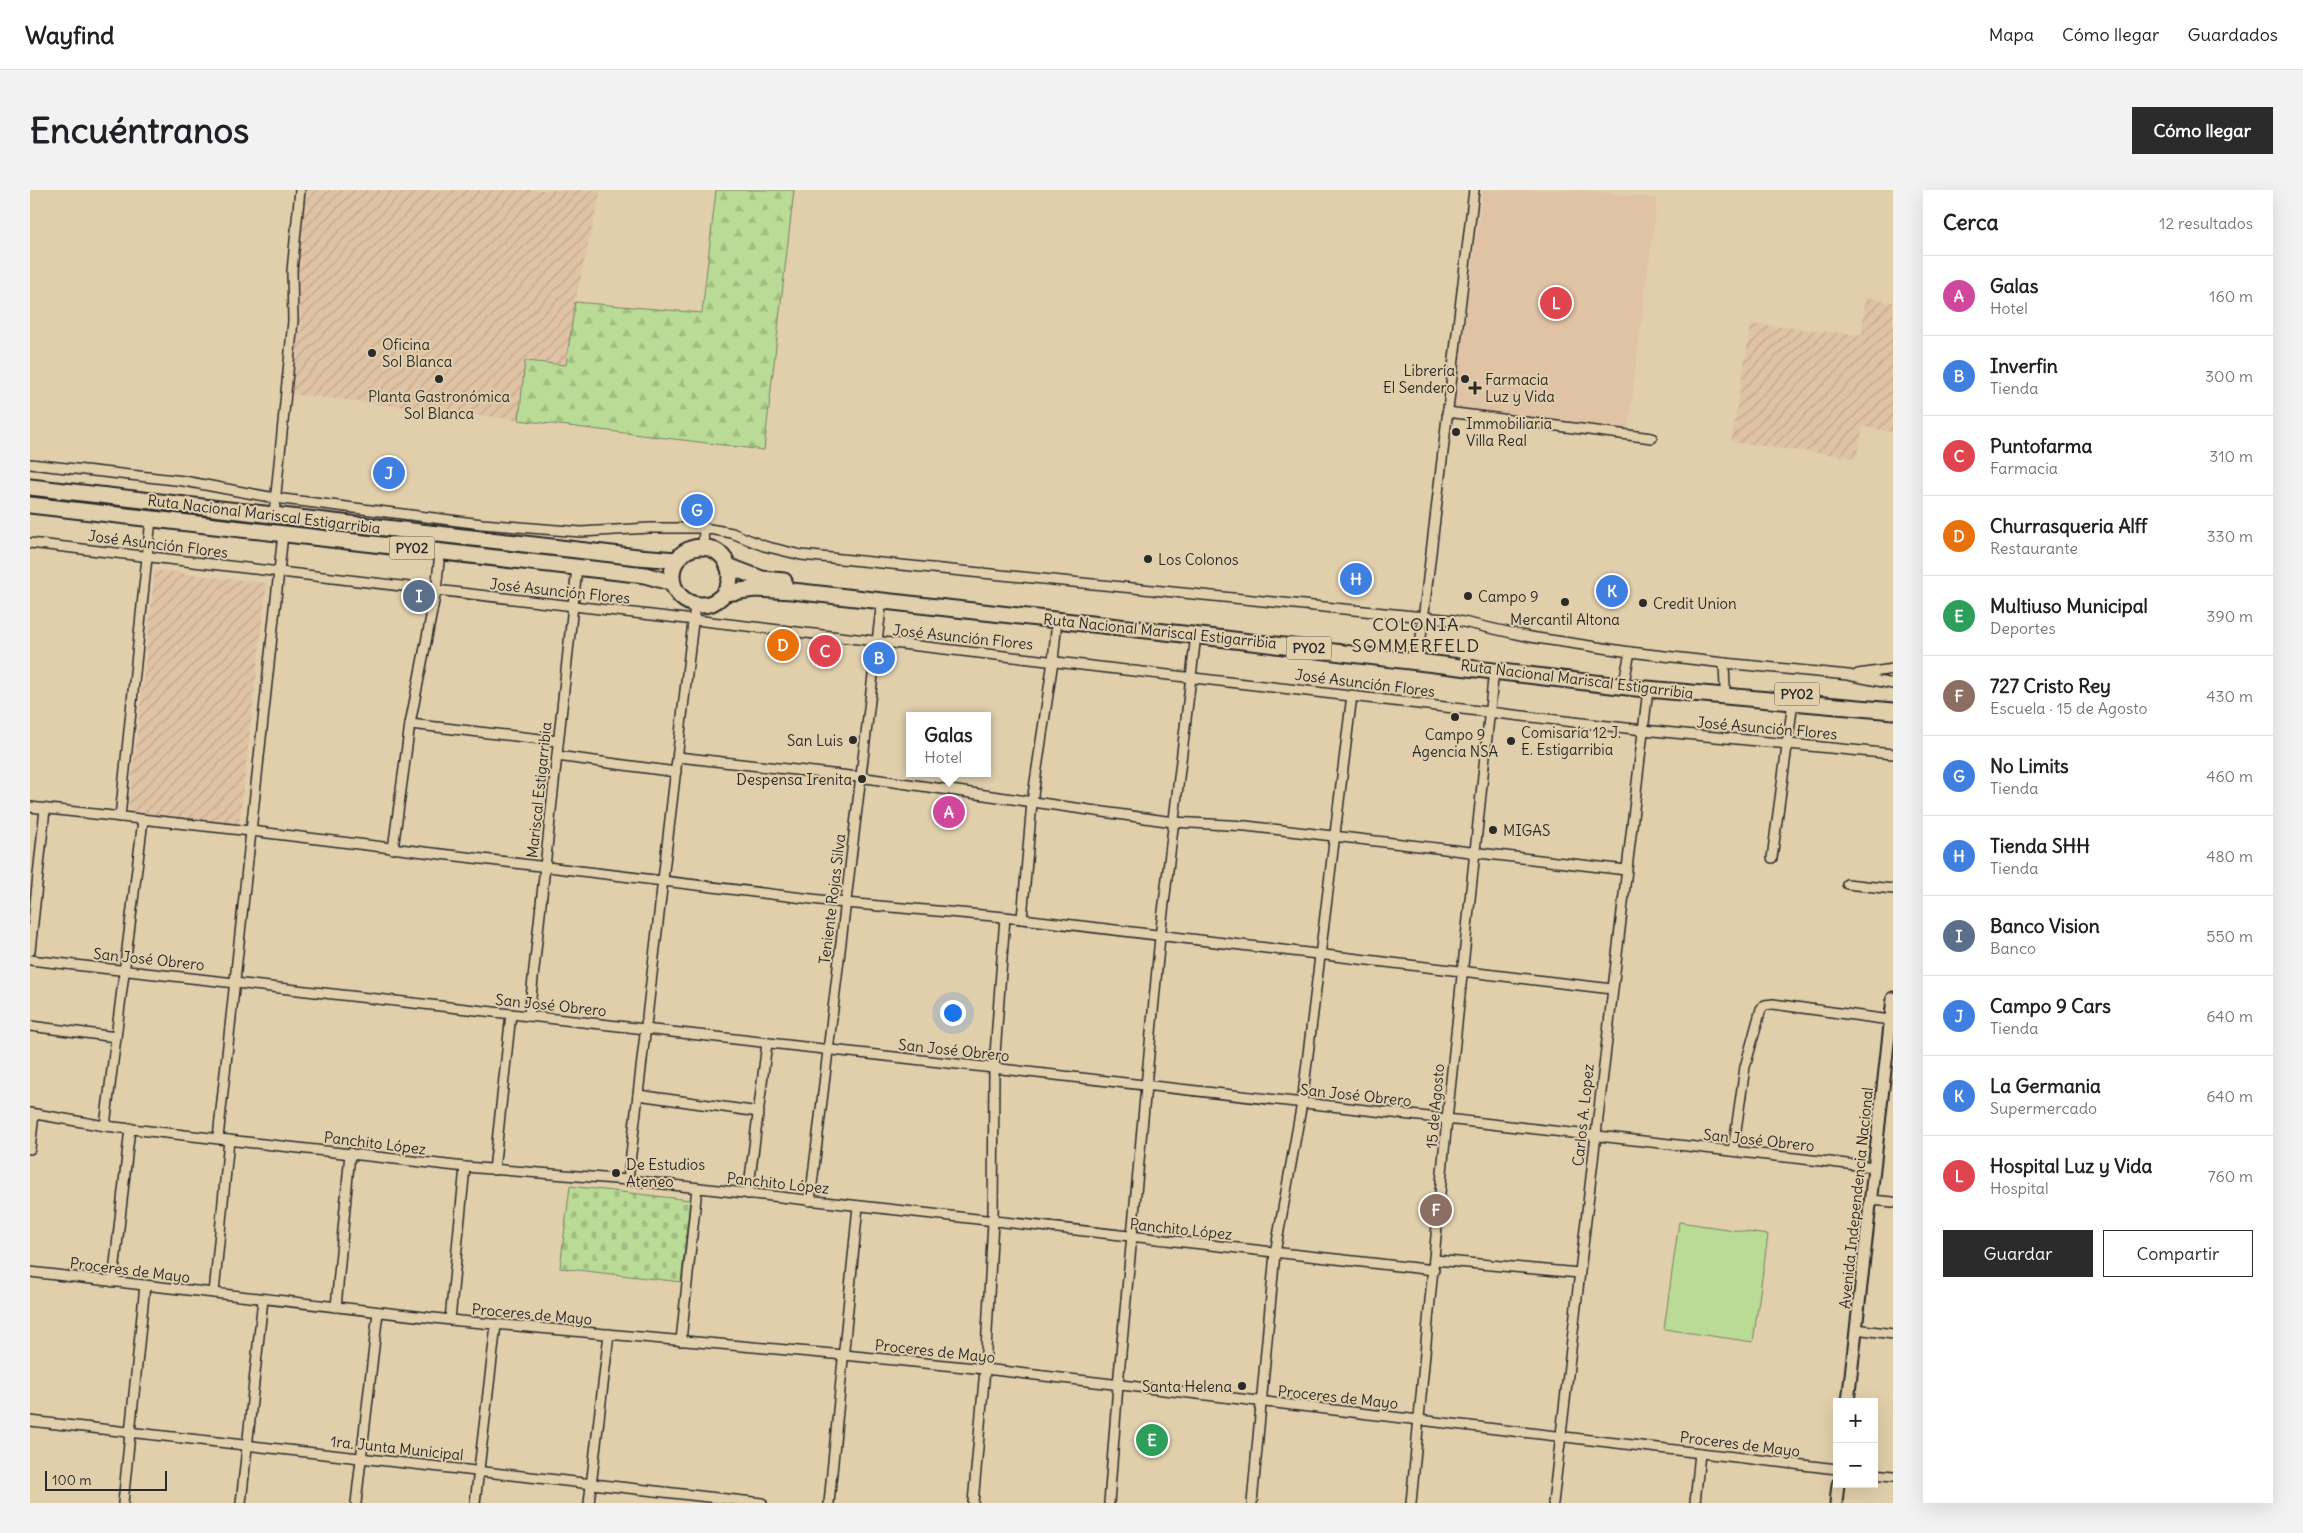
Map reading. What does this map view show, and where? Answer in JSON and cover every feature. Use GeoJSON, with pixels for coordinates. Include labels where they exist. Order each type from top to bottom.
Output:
{"type":"FeatureCollection","features":[{"type":"Feature","properties":{"kind":"highway","name":"Ruta Nacional Mariscal Estigarribia"},"geometry":{"type":"LineString","coordinates":[[30,487],[677,560]]}},
{"type":"Feature","properties":{"kind":"highway","name":"Ruta Nacional Mariscal Estigarribia"},"geometry":{"type":"LineString","coordinates":[[30,505],[645,575],[672,583]]}},
{"type":"Feature","properties":{"kind":"highway"},"geometry":{"type":"LineString","coordinates":[[694,613],[680,598],[672,583],[671,570],[677,560],[688,549],[703,547]]}},
{"type":"Feature","properties":{"kind":"highway","name":"PY02"},"geometry":{"type":"LineString","coordinates":[[703,547],[718,553],[728,566]]}},
{"type":"Feature","properties":{"kind":"highway","name":"Ruta Nacional Mariscal Estigarribia"},"geometry":{"type":"LineString","coordinates":[[728,566],[762,579],[1495,664],[1893,702]]}},
{"type":"Feature","properties":{"kind":"highway"},"geometry":{"type":"LineString","coordinates":[[725,593],[730,580],[728,566]]}},
{"type":"Feature","properties":{"kind":"highway","name":"Ruta Nacional Mariscal Estigarribia"},"geometry":{"type":"LineString","coordinates":[[725,593],[755,589],[882,600],[1648,689],[1893,711]]}},
{"type":"Feature","properties":{"kind":"highway","name":"PY02"},"geometry":{"type":"LineString","coordinates":[[694,613],[713,603],[725,593]]}},
{"type":"Feature","properties":{"kind":"main road","name":"Avenida Independencia Nacional"},"geometry":{"type":"LineString","coordinates":[[1848,1398],[1874,1167],[1889,1075],[1890,1020],[1893,998]]}},
{"type":"Feature","properties":{"kind":"main road"},"geometry":{"type":"LineString","coordinates":[[1836,1503],[1838,1488]]}},
{"type":"Feature","properties":{"kind":"street"},"geometry":{"type":"LineString","coordinates":[[274,514],[274,498],[293,321],[292,272],[300,190]]}},
{"type":"Feature","properties":{"kind":"street"},"geometry":{"type":"LineString","coordinates":[[1418,654],[1424,618],[1474,190]]}},
{"type":"Feature","properties":{"kind":"street"},"geometry":{"type":"LineString","coordinates":[[1447,412],[1652,438]]}},
{"type":"Feature","properties":{"kind":"street"},"geometry":{"type":"LineString","coordinates":[[30,464],[184,481],[274,498],[482,524],[581,532],[650,528],[704,528],[732,533],[764,546],[802,555],[1454,620],[1530,638],[1724,663],[1848,675],[1893,684]]}},
{"type":"Feature","properties":{"kind":"street"},"geometry":{"type":"LineString","coordinates":[[120,817],[151,519]]}},
{"type":"Feature","properties":{"kind":"street"},"geometry":{"type":"LineString","coordinates":[[703,547],[704,528]]}},
{"type":"Feature","properties":{"kind":"street"},"geometry":{"type":"LineString","coordinates":[[218,1138],[283,534]]}},
{"type":"Feature","properties":{"kind":"street","name":"José Asunción Flores"},"geometry":{"type":"LineString","coordinates":[[30,543],[572,606],[694,613],[877,642],[1352,695],[1643,730],[1893,754]]}},
{"type":"Feature","properties":{"kind":"street"},"geometry":{"type":"LineString","coordinates":[[393,849],[410,724],[436,591],[440,552]]}},
{"type":"Feature","properties":{"kind":"street","name":"Mariscal Estigarribia"},"geometry":{"type":"LineString","coordinates":[[529,1016],[577,568]]}},
{"type":"Feature","properties":{"kind":"street","name":"Teniente Rojas Silva"},"geometry":{"type":"LineString","coordinates":[[810,1201],[882,600]]}},
{"type":"Feature","properties":{"kind":"street"},"geometry":{"type":"LineString","coordinates":[[628,1180],[694,613]]}},
{"type":"Feature","properties":{"kind":"street"},"geometry":{"type":"LineString","coordinates":[[1022,919],[1032,802],[1053,661],[1057,620]]}},
{"type":"Feature","properties":{"kind":"street"},"geometry":{"type":"LineString","coordinates":[[1109,1503],[1118,1385],[1160,937],[1196,635]]}},
{"type":"Feature","properties":{"kind":"street"},"geometry":{"type":"LineString","coordinates":[[1625,677],[1630,652]]}},
{"type":"Feature","properties":{"kind":"street"},"geometry":{"type":"LineString","coordinates":[[1724,663],[1725,687]]}},
{"type":"Feature","properties":{"kind":"street"},"geometry":{"type":"LineString","coordinates":[[1848,675],[1893,669]]}},
{"type":"Feature","properties":{"kind":"street","name":"15 de Agosto"},"geometry":{"type":"LineString","coordinates":[[1411,1503],[1447,1119],[1494,670]]}},
{"type":"Feature","properties":{"kind":"street","name":"Carlos A. Lopez"},"geometry":{"type":"LineString","coordinates":[[1553,1503],[1648,689]]}},
{"type":"Feature","properties":{"kind":"street"},"geometry":{"type":"LineString","coordinates":[[1252,1503],[1275,1253],[1302,1103],[1352,695]]}},
{"type":"Feature","properties":{"kind":"street"},"geometry":{"type":"LineString","coordinates":[[1772,858],[1793,702]]}},
{"type":"Feature","properties":{"kind":"street"},"geometry":{"type":"LineString","coordinates":[[410,724],[558,741]]}},
{"type":"Feature","properties":{"kind":"street"},"geometry":{"type":"LineString","coordinates":[[557,756],[676,772]]}},
{"type":"Feature","properties":{"kind":"street"},"geometry":{"type":"LineString","coordinates":[[678,757],[860,777],[1174,822],[1246,826],[1626,870]]}},
{"type":"Feature","properties":{"kind":"street"},"geometry":{"type":"LineString","coordinates":[[30,807],[251,831],[845,903],[1005,917],[1160,937],[1612,989]]}},
{"type":"Feature","properties":{"kind":"street"},"geometry":{"type":"LineString","coordinates":[[30,951],[45,808]]}},
{"type":"Feature","properties":{"kind":"street"},"geometry":{"type":"LineString","coordinates":[[105,1126],[143,820]]}},
{"type":"Feature","properties":{"kind":"street"},"geometry":{"type":"LineString","coordinates":[[1846,884],[1893,889]]}},
{"type":"Feature","properties":{"kind":"street"},"geometry":{"type":"LineString","coordinates":[[972,1503],[985,1369],[993,1221],[994,1068],[1005,917]]}},
{"type":"Feature","properties":{"kind":"street","name":"San José Obrero"},"geometry":{"type":"LineString","coordinates":[[30,960],[1874,1167]]}},
{"type":"Feature","properties":{"kind":"street"},"geometry":{"type":"LineString","coordinates":[[1733,1151],[1745,1066],[1761,1009],[1764,1005],[1773,1004],[1890,1020]]}},
{"type":"Feature","properties":{"kind":"street"},"geometry":{"type":"LineString","coordinates":[[494,1170],[511,1014]]}},
{"type":"Feature","properties":{"kind":"street"},"geometry":{"type":"LineString","coordinates":[[30,1026],[116,1037]]}},
{"type":"Feature","properties":{"kind":"street"},"geometry":{"type":"LineString","coordinates":[[748,1194],[767,1043]]}},
{"type":"Feature","properties":{"kind":"street"},"geometry":{"type":"LineString","coordinates":[[638,1095],[759,1112]]}},
{"type":"Feature","properties":{"kind":"street"},"geometry":{"type":"LineString","coordinates":[[30,1149],[32,1113]]}},
{"type":"Feature","properties":{"kind":"street","name":"Panchito López"},"geometry":{"type":"LineString","coordinates":[[32,1113],[105,1126],[465,1167],[628,1180],[1434,1270]]}},
{"type":"Feature","properties":{"kind":"street"},"geometry":{"type":"LineString","coordinates":[[113,1282],[130,1128]]}},
{"type":"Feature","properties":{"kind":"street"},"geometry":{"type":"LineString","coordinates":[[214,1293],[229,1140]]}},
{"type":"Feature","properties":{"kind":"street"},"geometry":{"type":"LineString","coordinates":[[336,1307],[350,1153]]}},
{"type":"Feature","properties":{"kind":"street"},"geometry":{"type":"LineString","coordinates":[[450,1320],[465,1167]]}},
{"type":"Feature","properties":{"kind":"street"},"geometry":{"type":"LineString","coordinates":[[681,1341],[697,1188]]}},
{"type":"Feature","properties":{"kind":"street"},"geometry":{"type":"LineString","coordinates":[[1871,1200],[1893,1202]]}},
{"type":"Feature","properties":{"kind":"street"},"geometry":{"type":"LineString","coordinates":[[829,1503],[858,1206]]}},
{"type":"Feature","properties":{"kind":"street"},"geometry":{"type":"LineString","coordinates":[[1435,1260],[1579,1273]]}},
{"type":"Feature","properties":{"kind":"street","name":"Proceres de Mayo"},"geometry":{"type":"LineString","coordinates":[[30,1272],[450,1320],[985,1369],[1833,1469]]}},
{"type":"Feature","properties":{"kind":"street"},"geometry":{"type":"LineString","coordinates":[[123,1503],[145,1285]]}},
{"type":"Feature","properties":{"kind":"street"},"geometry":{"type":"LineString","coordinates":[[241,1503],[262,1299]]}},
{"type":"Feature","properties":{"kind":"street"},"geometry":{"type":"LineString","coordinates":[[356,1503],[378,1312]]}},
{"type":"Feature","properties":{"kind":"street"},"geometry":{"type":"LineString","coordinates":[[475,1503],[496,1324]]}},
{"type":"Feature","properties":{"kind":"street"},"geometry":{"type":"LineString","coordinates":[[1856,1329],[1893,1334]]}},
{"type":"Feature","properties":{"kind":"street"},"geometry":{"type":"LineString","coordinates":[[590,1503],[608,1334]]}},
{"type":"Feature","properties":{"kind":"street","name":"1ra. Junta Municipal"},"geometry":{"type":"LineString","coordinates":[[30,1421],[762,1503]]}},
{"type":"Feature","properties":{"kind":"street"},"geometry":{"type":"LineString","coordinates":[[1695,1503],[1700,1453]]}},
{"type":"Feature","properties":{"kind":"street"},"geometry":{"type":"LineString","coordinates":[[1878,1474],[1893,1476]]}},
{"type":"Feature","properties":{"kind":"shaded area"},"geometry":{"type":"Polygon","coordinates":[[[306,190],[601,190],[575,302],[567,365],[525,361],[519,420],[291,394],[300,308],[296,274],[306,190]]]}},
{"type":"Feature","properties":{"kind":"shaded area"},"geometry":{"type":"Polygon","coordinates":[[[1483,190],[1585,190],[1657,199],[1628,430],[1453,407],[1483,190]]]}},
{"type":"Feature","properties":{"kind":"shaded area"},"geometry":{"type":"Polygon","coordinates":[[[1865,297],[1893,302],[1893,432],[1863,427],[1856,458],[1731,442],[1751,324],[1862,335],[1865,297]]]}},
{"type":"Feature","properties":{"kind":"shaded area"},"geometry":{"type":"Polygon","coordinates":[[[155,570],[267,583],[239,826],[128,814],[155,570]]]}},
{"type":"Feature","properties":{"kind":"green space"},"geometry":{"type":"Polygon","coordinates":[[[716,190],[794,190],[764,450],[519,420],[525,361],[566,365],[575,302],[702,313],[716,190]]]}},
{"type":"Feature","properties":{"kind":"green space"},"geometry":{"type":"Polygon","coordinates":[[[570,1186],[690,1200],[681,1282],[560,1268],[570,1186]]]}},
{"type":"Feature","properties":{"kind":"green space"},"geometry":{"type":"Polygon","coordinates":[[[1679,1222],[1768,1235],[1753,1342],[1664,1329],[1679,1222]]]}},
{"type":"Feature","properties":{"kind":"place","name":"Hospital Luz y Vida"},"geometry":{"type":"Point","coordinates":[1556,303]}},
{"type":"Feature","properties":{"kind":"place","name":"Oficina Sol Blanca"},"geometry":{"type":"Point","coordinates":[372,353]}},
{"type":"Feature","properties":{"kind":"place","name":"Planta Gastronómica Sol Blanca"},"geometry":{"type":"Point","coordinates":[439,379]}},
{"type":"Feature","properties":{"kind":"place","name":"Librería El Sendero"},"geometry":{"type":"Point","coordinates":[1465,379]}},
{"type":"Feature","properties":{"kind":"place","name":"Farmacia Luz y Vida"},"geometry":{"type":"Point","coordinates":[1475,388]}},
{"type":"Feature","properties":{"kind":"place","name":"Immobiliaria Villa Real"},"geometry":{"type":"Point","coordinates":[1456,432]}},
{"type":"Feature","properties":{"kind":"place","name":"Campo 9 Cars"},"geometry":{"type":"Point","coordinates":[389,473]}},
{"type":"Feature","properties":{"kind":"place","name":"No Limits"},"geometry":{"type":"Point","coordinates":[697,510]}},
{"type":"Feature","properties":{"kind":"place","name":"Los Colonos"},"geometry":{"type":"Point","coordinates":[1148,559]}},
{"type":"Feature","properties":{"kind":"place","name":"Tienda SHH"},"geometry":{"type":"Point","coordinates":[1356,579]}},
{"type":"Feature","properties":{"kind":"place","name":"La Germania"},"geometry":{"type":"Point","coordinates":[1612,591]}},
{"type":"Feature","properties":{"kind":"place","name":"Banco Vision"},"geometry":{"type":"Point","coordinates":[419,596]}},
{"type":"Feature","properties":{"kind":"place","name":"Campo 9"},"geometry":{"type":"Point","coordinates":[1468,596]}},
{"type":"Feature","properties":{"kind":"place","name":"Mercantil Altona"},"geometry":{"type":"Point","coordinates":[1565,602]}},
{"type":"Feature","properties":{"kind":"place","name":"Credit Union"},"geometry":{"type":"Point","coordinates":[1643,603]}},
{"type":"Feature","properties":{"kind":"place","name":"Churrasqueria Alff"},"geometry":{"type":"Point","coordinates":[783,645]}},
{"type":"Feature","properties":{"kind":"place","name":"Puntofarma"},"geometry":{"type":"Point","coordinates":[825,651]}},
{"type":"Feature","properties":{"kind":"place","name":"Inverfin"},"geometry":{"type":"Point","coordinates":[879,658]}},
{"type":"Feature","properties":{"kind":"place","name":"Campo 9 Agencia NSA"},"geometry":{"type":"Point","coordinates":[1455,717]}},
{"type":"Feature","properties":{"kind":"place","name":"San Luis"},"geometry":{"type":"Point","coordinates":[853,740]}},
{"type":"Feature","properties":{"kind":"place","name":"Comisaría 12 J. E. Estigarribia"},"geometry":{"type":"Point","coordinates":[1511,741]}},
{"type":"Feature","properties":{"kind":"place","name":"Despensa Irenita"},"geometry":{"type":"Point","coordinates":[862,779]}},
{"type":"Feature","properties":{"kind":"place","name":"Galas"},"geometry":{"type":"Point","coordinates":[949,812]}},
{"type":"Feature","properties":{"kind":"place","name":"MIGAS"},"geometry":{"type":"Point","coordinates":[1493,830]}},
{"type":"Feature","properties":{"kind":"place","name":"De Estudios Ateneo"},"geometry":{"type":"Point","coordinates":[616,1173]}},
{"type":"Feature","properties":{"kind":"place","name":"727 Cristo Rey"},"geometry":{"type":"Point","coordinates":[1436,1210]}},
{"type":"Feature","properties":{"kind":"place","name":"Santa Helena"},"geometry":{"type":"Point","coordinates":[1242,1386]}},
{"type":"Feature","properties":{"kind":"place","name":"Multiuso Municipal"},"geometry":{"type":"Point","coordinates":[1152,1440]}},
{"type":"Feature","properties":{"kind":"district","name":"COLONIA SOMMERFELD"},"geometry":{"type":"Point","coordinates":[1416,634]}}]}
